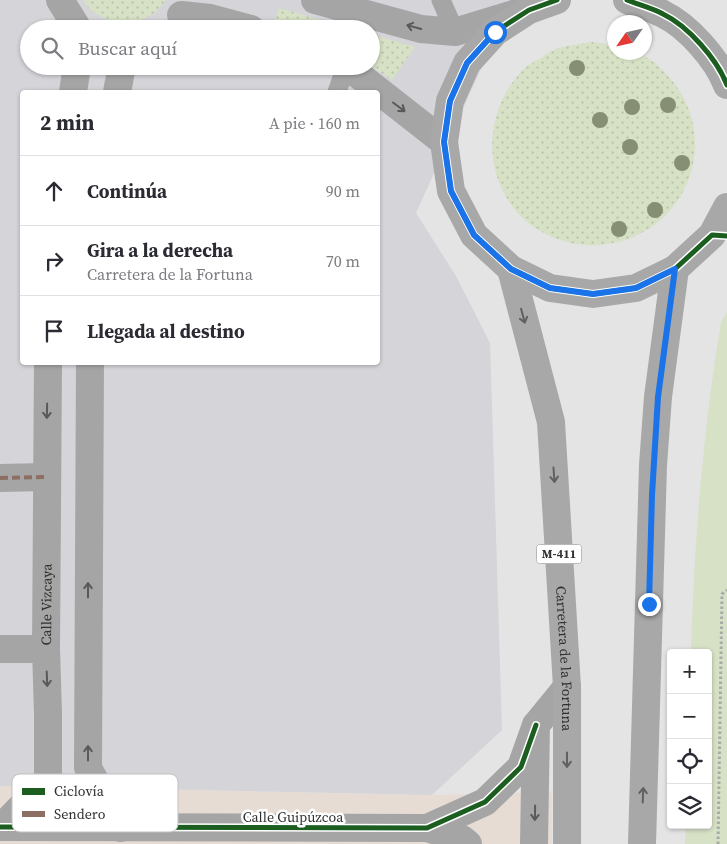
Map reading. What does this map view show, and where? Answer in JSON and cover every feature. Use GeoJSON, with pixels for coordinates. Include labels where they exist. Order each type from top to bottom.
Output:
{"type":"FeatureCollection","features":[{"type":"Feature","properties":{"kind":"main road"},"geometry":{"type":"LineString","coordinates":[[557,0],[529,10],[495,32],[467,63],[450,101],[444,142],[451,191],[474,235],[511,269],[550,288],[593,294],[636,288],[675,269],[719,235],[727,206]]}},
{"type":"Feature","properties":{"kind":"main road"},"geometry":{"type":"LineString","coordinates":[[627,0],[665,14],[697,39],[725,72]]}},
{"type":"Feature","properties":{"kind":"main road","name":"Carretera de la Fortuna"},"geometry":{"type":"LineString","coordinates":[[511,269],[551,422],[567,687],[567,844]]}},
{"type":"Feature","properties":{"kind":"main road"},"geometry":{"type":"LineString","coordinates":[[642,844],[650,526],[658,397],[675,269]]}},
{"type":"Feature","properties":{"kind":"street"},"geometry":{"type":"LineString","coordinates":[[60,0],[72,20]]}},
{"type":"Feature","properties":{"kind":"street"},"geometry":{"type":"LineString","coordinates":[[315,0],[421,29],[456,32],[529,10]]}},
{"type":"Feature","properties":{"kind":"street"},"geometry":{"type":"LineString","coordinates":[[179,15],[217,20]]}},
{"type":"Feature","properties":{"kind":"street"},"geometry":{"type":"LineString","coordinates":[[74,90],[76,75]]}},
{"type":"Feature","properties":{"kind":"street"},"geometry":{"type":"LineString","coordinates":[[117,90],[120,75]]}},
{"type":"Feature","properties":{"kind":"street"},"geometry":{"type":"LineString","coordinates":[[358,75],[378,90]]}},
{"type":"Feature","properties":{"kind":"street"},"geometry":{"type":"LineString","coordinates":[[380,92],[444,142]]}},
{"type":"Feature","properties":{"kind":"street","name":"Calle Vizcaya"},"geometry":{"type":"LineString","coordinates":[[48,365],[46,649],[48,774]]}},
{"type":"Feature","properties":{"kind":"street"},"geometry":{"type":"LineString","coordinates":[[90,365],[88,768],[91,774]]}},
{"type":"Feature","properties":{"kind":"street"},"geometry":{"type":"LineString","coordinates":[[0,478],[46,477]]}},
{"type":"Feature","properties":{"kind":"street"},"geometry":{"type":"LineString","coordinates":[[0,649],[46,649]]}},
{"type":"Feature","properties":{"kind":"street","name":"Calle Guipúzcoa"},"geometry":{"type":"LineString","coordinates":[[178,828],[427,828],[485,802],[522,766],[536,726],[567,687]]}},
{"type":"Feature","properties":{"kind":"street"},"geometry":{"type":"LineString","coordinates":[[534,844],[536,726]]}},
{"type":"Feature","properties":{"kind":"street","name":"Calle Vizcaya"},"geometry":{"type":"LineString","coordinates":[[1,827],[12,816]]}},
{"type":"Feature","properties":{"kind":"street"},"geometry":{"type":"LineString","coordinates":[[427,828],[462,838],[468,844]]}},
{"type":"Feature","properties":{"kind":"lane"},"geometry":{"type":"LineString","coordinates":[[441,0],[456,32]]}},
{"type":"Feature","properties":{"kind":"lane"},"geometry":{"type":"LineString","coordinates":[[338,90],[344,75]]}},
{"type":"Feature","properties":{"kind":"path"},"geometry":{"type":"LineString","coordinates":[[718,844],[722,594],[727,590]]}},
{"type":"Feature","properties":{"kind":"shaded area"},"geometry":{"type":"Polygon","coordinates":[[[0,0],[512,0],[416,213],[456,276],[490,343],[502,730],[432,795],[178,790],[178,774],[12,774],[12,786],[0,786],[0,0]]]}},
{"type":"Feature","properties":{"kind":"shaded area"},"geometry":{"type":"Polygon","coordinates":[[[0,786],[12,786],[12,832],[178,832],[178,790],[432,795],[552,792],[552,844],[0,844],[0,786]]]}},
{"type":"Feature","properties":{"kind":"green space"},"geometry":{"type":"Polygon","coordinates":[[[83,0],[166,0],[157,10],[139,20],[110,20],[94,13],[83,0]]]}},
{"type":"Feature","properties":{"kind":"green space"},"geometry":{"type":"Polygon","coordinates":[[[279,8],[321,20],[275,20],[279,8]]]}},
{"type":"Feature","properties":{"kind":"green space"},"geometry":{"type":"Polygon","coordinates":[[[380,37],[415,47],[392,80],[380,72],[380,37]]]}},
{"type":"Feature","properties":{"kind":"green space"},"geometry":{"type":"Polygon","coordinates":[[[592,42],[607,44],[607,60],[650,60],[670,78],[686,103],[694,130],[694,157],[687,183],[674,206],[654,225],[629,239],[600,245],[590,245],[570,243],[551,237],[526,221],[511,205],[500,186],[494,166],[492,144],[495,123],[501,103],[511,84],[526,67],[556,49],[592,42]]]}},
{"type":"Feature","properties":{"kind":"green space"},"geometry":{"type":"Polygon","coordinates":[[[727,312],[727,844],[685,844],[686,829],[712,829],[712,649],[691,649],[700,487],[721,322],[727,312]]]}},
{"type":"Feature","properties":{"kind":"marked path"},"geometry":{"type":"LineString","coordinates":[[0,478],[46,477]]}},
{"type":"Feature","properties":{"kind":"cycle path"},"geometry":{"type":"LineString","coordinates":[[557,0],[529,10],[495,32],[467,63],[450,101],[444,142],[451,191],[474,235],[511,269],[550,288],[593,294],[636,288],[675,269],[712,235],[727,236]]}},
{"type":"Feature","properties":{"kind":"cycle path"},"geometry":{"type":"LineString","coordinates":[[627,0],[659,12],[682,26],[709,54],[727,85]]}},
{"type":"Feature","properties":{"kind":"cycle path"},"geometry":{"type":"LineString","coordinates":[[178,827],[427,828],[485,802],[521,767],[536,725]]}},
{"type":"Feature","properties":{"kind":"cycle path"},"geometry":{"type":"LineString","coordinates":[[0,827],[12,827]]}},
{"type":"Feature","properties":{"kind":"route"},"geometry":{"type":"LineString","coordinates":[[495,32],[467,63],[450,101],[444,142],[451,191],[474,235],[511,269],[550,288],[593,294],[636,288],[675,269],[658,397],[650,526],[649,604]]}}]}
